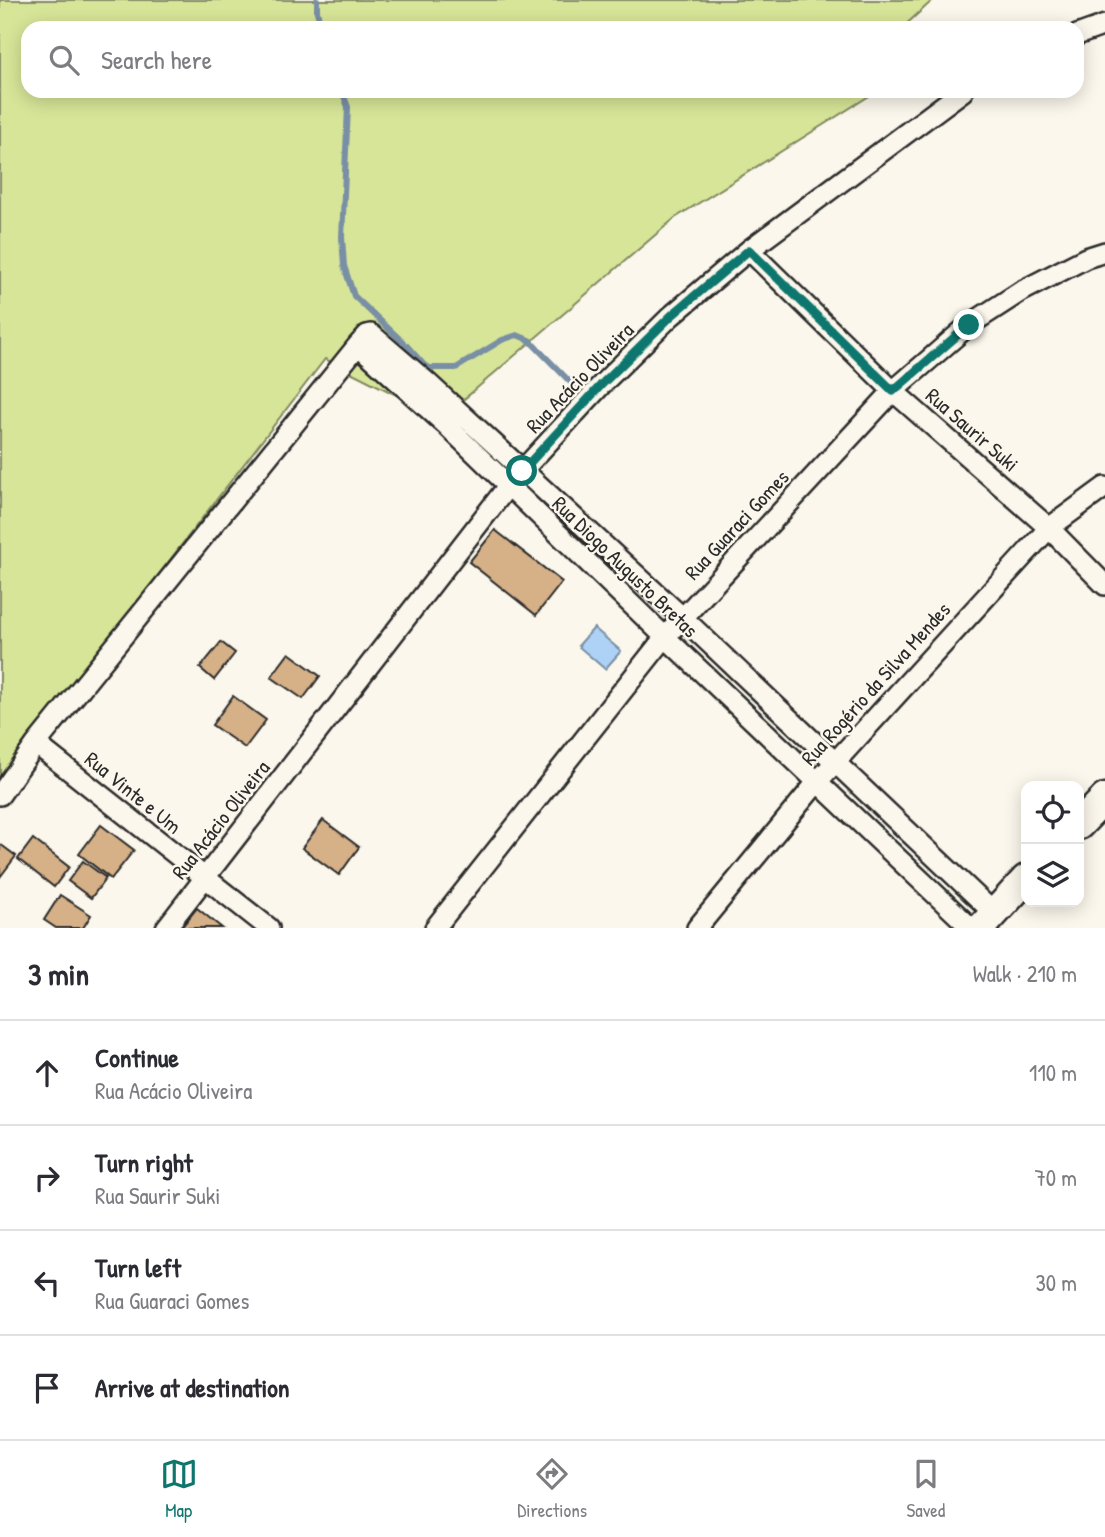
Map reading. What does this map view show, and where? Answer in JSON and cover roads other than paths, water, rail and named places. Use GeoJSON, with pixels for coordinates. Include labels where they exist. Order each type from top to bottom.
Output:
{"type":"FeatureCollection","features":[{"type":"Feature","properties":{"kind":"street"},"geometry":{"type":"LineString","coordinates":[[1084,32],[1105,25]]}},
{"type":"Feature","properties":{"kind":"street","name":"Rua Acácio Oliveira"},"geometry":{"type":"LineString","coordinates":[[166,928],[508,486],[603,383],[671,316],[749,250],[954,98]]}},
{"type":"Feature","properties":{"kind":"street","name":"Rua Saurir Suki"},"geometry":{"type":"LineString","coordinates":[[749,250],[893,391],[1049,528],[1105,584]]}},
{"type":"Feature","properties":{"kind":"street","name":"Rua Guaraci Gomes"},"geometry":{"type":"LineString","coordinates":[[435,928],[665,638],[893,391],[969,325],[1020,292],[1105,251]]}},
{"type":"Feature","properties":{"kind":"street","name":"Rua Diogo Augusto Bretas"},"geometry":{"type":"LineString","coordinates":[[367,335],[375,335],[683,618],[834,762],[982,923],[818,781],[358,345],[367,335]]}},
{"type":"Feature","properties":{"kind":"street"},"geometry":{"type":"LineString","coordinates":[[0,795],[36,744],[358,345]]}},
{"type":"Feature","properties":{"kind":"street","name":"Rua Rogério da Silva Mendes"},"geometry":{"type":"LineString","coordinates":[[697,928],[834,762],[1049,528],[1105,486]]}},
{"type":"Feature","properties":{"kind":"street","name":"Rua Vinte e Um"},"geometry":{"type":"LineString","coordinates":[[36,744],[269,928]]}},
{"type":"Feature","properties":{"kind":"street"},"geometry":{"type":"LineString","coordinates":[[1084,820],[1105,798]]}},
{"type":"Feature","properties":{"kind":"street"},"geometry":{"type":"LineString","coordinates":[[982,923],[1021,884]]}},
{"type":"Feature","properties":{"kind":"water"},"geometry":{"type":"Polygon","coordinates":[[[594,628],[621,651],[605,669],[578,646],[594,628]]]}},
{"type":"Feature","properties":{"kind":"waterway"},"geometry":{"type":"LineString","coordinates":[[317,0],[320,21]]}},
{"type":"Feature","properties":{"kind":"waterway"},"geometry":{"type":"LineString","coordinates":[[345,98],[348,107],[342,237],[344,266],[354,296],[430,368],[456,368],[502,340],[517,335],[529,340],[580,392]]}}]}
